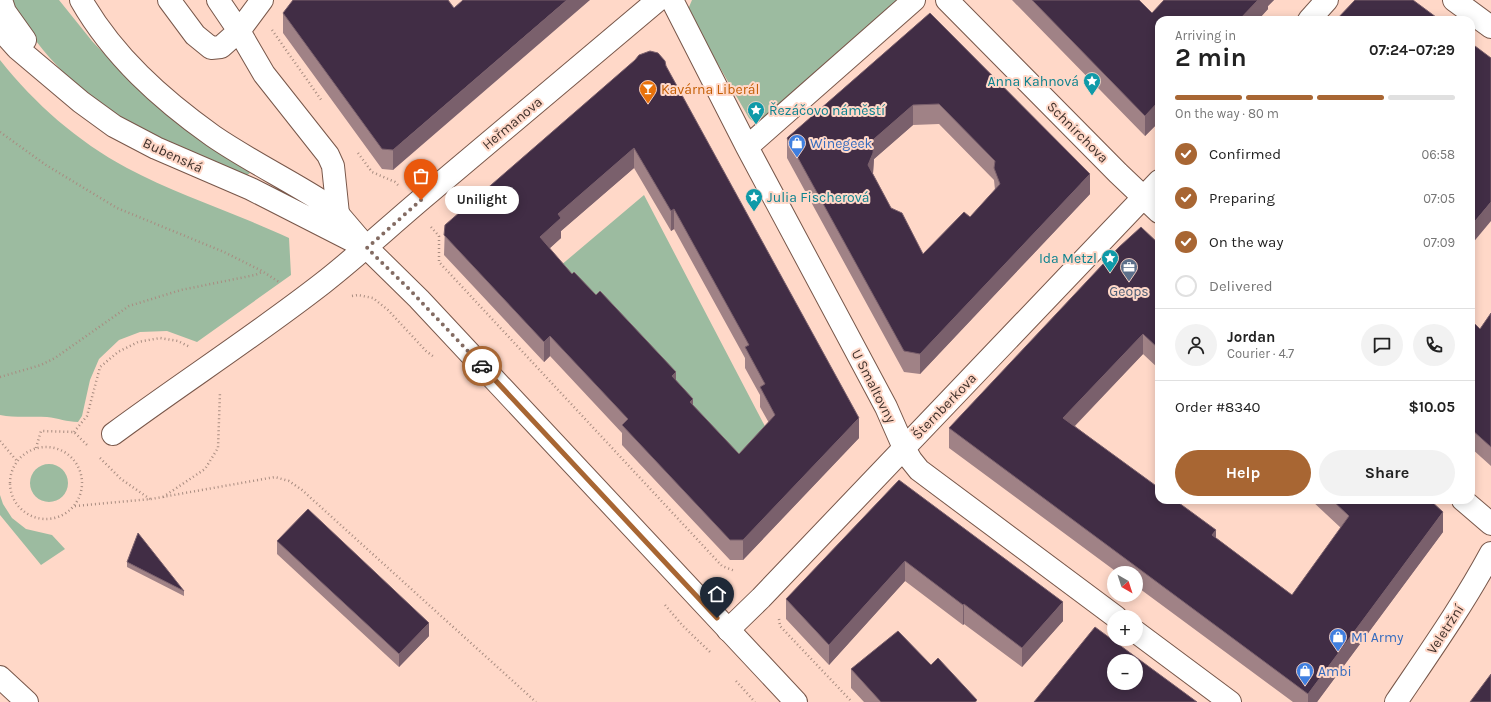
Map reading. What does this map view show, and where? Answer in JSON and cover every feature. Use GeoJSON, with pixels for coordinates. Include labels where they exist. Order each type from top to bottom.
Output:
{"type":"FeatureCollection","features":[{"type":"Feature","properties":{"kind":"street"},"geometry":{"type":"LineString","coordinates":[[1,0],[5,12],[49,76]]}},
{"type":"Feature","properties":{"kind":"street"},"geometry":{"type":"LineString","coordinates":[[74,0],[92,19]]}},
{"type":"Feature","properties":{"kind":"street","name":"Bubenská"},"geometry":{"type":"LineString","coordinates":[[81,0],[92,19],[123,59],[166,100],[214,136],[323,202],[338,214],[367,248],[418,298],[796,702]]}},
{"type":"Feature","properties":{"kind":"street"},"geometry":{"type":"LineString","coordinates":[[169,0],[195,35],[211,48],[221,47],[239,30],[262,0]]}},
{"type":"Feature","properties":{"kind":"street"},"geometry":{"type":"LineString","coordinates":[[218,0],[239,30],[264,74],[328,156],[333,166],[338,214]]}},
{"type":"Feature","properties":{"kind":"street","name":"Heřmanova"},"geometry":{"type":"LineString","coordinates":[[113,434],[294,305],[367,248],[413,207],[658,0]]}},
{"type":"Feature","properties":{"kind":"street"},"geometry":{"type":"LineString","coordinates":[[672,0],[747,147],[914,0]]}},
{"type":"Feature","properties":{"kind":"street","name":"Schnirchova"},"geometry":{"type":"LineString","coordinates":[[946,0],[1151,204]]}},
{"type":"Feature","properties":{"kind":"street"},"geometry":{"type":"LineString","coordinates":[[1313,16],[1328,0]]}},
{"type":"Feature","properties":{"kind":"street"},"geometry":{"type":"LineString","coordinates":[[1454,0],[1491,27]]}},
{"type":"Feature","properties":{"kind":"street","name":"Bubenská"},"geometry":{"type":"LineString","coordinates":[[0,29],[17,48],[49,76],[80,102],[114,126],[156,148],[251,189],[367,248]]}},
{"type":"Feature","properties":{"kind":"street","name":"U Smaltovny"},"geometry":{"type":"LineString","coordinates":[[747,147],[886,407],[904,448],[918,470],[1107,610]]}},
{"type":"Feature","properties":{"kind":"street","name":"Šternberkova"},"geometry":{"type":"LineString","coordinates":[[728,630],[761,598],[904,448],[1151,204],[1155,192]]}},
{"type":"Feature","properties":{"kind":"street"},"geometry":{"type":"LineString","coordinates":[[1468,504],[1491,524]]}},
{"type":"Feature","properties":{"kind":"street","name":"Veletržní"},"geometry":{"type":"LineString","coordinates":[[1396,702],[1472,588],[1491,553]]}},
{"type":"Feature","properties":{"kind":"street"},"geometry":{"type":"LineString","coordinates":[[1143,637],[1230,702]]}},
{"type":"Feature","properties":{"kind":"street"},"geometry":{"type":"LineString","coordinates":[[0,677],[27,702]]}},
{"type":"Feature","properties":{"kind":"path"},"geometry":{"type":"LineString","coordinates":[[268,24],[326,107]]}},
{"type":"Feature","properties":{"kind":"path"},"geometry":{"type":"LineString","coordinates":[[0,132],[46,166],[117,208],[224,252],[262,271],[281,284]]}},
{"type":"Feature","properties":{"kind":"path"},"geometry":{"type":"LineString","coordinates":[[358,152],[372,172],[395,182],[413,207],[439,236],[440,262],[722,566],[735,571]]}},
{"type":"Feature","properties":{"kind":"path"},"geometry":{"type":"LineString","coordinates":[[0,377],[41,365],[55,358],[129,306],[181,290],[255,275],[262,271]]}},
{"type":"Feature","properties":{"kind":"path"},"geometry":{"type":"LineString","coordinates":[[346,296],[358,295],[373,298],[388,310],[426,351]]}},
{"type":"Feature","properties":{"kind":"path"},"geometry":{"type":"LineString","coordinates":[[74,432],[88,416],[100,367],[118,352],[138,342],[160,338],[178,342],[196,349]]}},
{"type":"Feature","properties":{"kind":"path"},"geometry":{"type":"LineString","coordinates":[[163,497],[205,469],[218,448],[219,392],[225,387]]}},
{"type":"Feature","properties":{"kind":"path"},"geometry":{"type":"LineString","coordinates":[[36,448],[41,431],[74,432],[89,448]]}},
{"type":"Feature","properties":{"kind":"path"},"geometry":{"type":"LineString","coordinates":[[0,441],[17,461]]}},
{"type":"Feature","properties":{"kind":"path"},"geometry":{"type":"LineString","coordinates":[[47,447],[58,449],[69,455],[76,463],[81,473],[82,484],[80,496],[75,506],[65,514],[53,519],[41,520],[29,516],[19,508],[12,497],[10,484],[11,472],[17,461],[26,453],[36,448],[47,447]]}},
{"type":"Feature","properties":{"kind":"path"},"geometry":{"type":"LineString","coordinates":[[94,453],[121,480],[151,499]]}},
{"type":"Feature","properties":{"kind":"path"},"geometry":{"type":"LineString","coordinates":[[75,506],[151,499],[275,477],[289,480],[302,490],[536,702]]}},
{"type":"Feature","properties":{"kind":"path"},"geometry":{"type":"LineString","coordinates":[[778,615],[780,626],[852,702]]}},
{"type":"Feature","properties":{"kind":"green space"},"geometry":{"type":"Polygon","coordinates":[[[11,0],[59,0],[92,41],[112,62],[249,170],[250,173],[246,176],[170,145],[132,125],[97,101],[80,88],[50,58],[21,22],[11,0]]]}},
{"type":"Feature","properties":{"kind":"green space"},"geometry":{"type":"Polygon","coordinates":[[[692,0],[903,0],[763,122],[759,122],[749,118],[689,14],[689,7],[692,0]]]}},
{"type":"Feature","properties":{"kind":"green space"},"geometry":{"type":"Polygon","coordinates":[[[0,60],[42,106],[74,134],[91,146],[127,168],[157,183],[289,238],[291,275],[197,342],[167,331],[140,332],[119,340],[99,359],[90,380],[82,416],[78,422],[47,417],[18,417],[0,415],[0,60]]]}},
{"type":"Feature","properties":{"kind":"green space"},"geometry":{"type":"Polygon","coordinates":[[[644,195],[769,434],[739,468],[560,266],[644,195]]]}},
{"type":"Feature","properties":{"kind":"green space"},"geometry":{"type":"Polygon","coordinates":[[[45,464],[53,464],[60,467],[65,472],[68,483],[65,494],[60,499],[53,502],[45,502],[38,499],[33,494],[30,487],[30,479],[33,472],[38,467],[45,464]]]}},
{"type":"Feature","properties":{"kind":"green space"},"geometry":{"type":"Polygon","coordinates":[[[0,495],[3,504],[12,518],[26,529],[52,535],[65,549],[41,565],[0,515],[0,495]]]}},
{"type":"Feature","properties":{"kind":"building"},"geometry":{"type":"Polygon","coordinates":[[[293,0],[448,0],[454,8],[463,0],[567,0],[393,150],[382,149],[283,13],[293,0]]]}},
{"type":"Feature","properties":{"kind":"building"},"geometry":{"type":"Polygon","coordinates":[[[1032,0],[1139,0],[1152,13],[1164,0],[1258,0],[1243,16],[1155,16],[1155,105],[1145,116],[1032,0]]]}},
{"type":"Feature","properties":{"kind":"building"},"geometry":{"type":"Polygon","coordinates":[[[1355,0],[1413,0],[1435,16],[1340,16],[1355,0]]]}},
{"type":"Feature","properties":{"kind":"building"},"geometry":{"type":"Polygon","coordinates":[[[930,13],[1090,174],[920,354],[904,351],[787,138],[930,13]],[[939,104],[913,105],[874,139],[873,153],[868,165],[891,208],[902,213],[923,254],[964,212],[970,217],[1000,184],[994,168],[995,161],[939,104]]]}},
{"type":"Feature","properties":{"kind":"building"},"geometry":{"type":"Polygon","coordinates":[[[1475,46],[1491,58],[1491,202],[1475,221],[1475,46]]]}},
{"type":"Feature","properties":{"kind":"building"},"geometry":{"type":"Polygon","coordinates":[[[650,51],[658,53],[665,61],[666,66],[859,418],[743,540],[730,540],[622,425],[628,419],[550,336],[544,342],[444,235],[445,225],[639,55],[650,51]],[[634,148],[558,214],[561,218],[540,237],[572,274],[574,272],[596,295],[600,291],[676,372],[672,376],[693,399],[690,402],[739,454],[775,415],[760,387],[765,384],[745,347],[749,345],[674,209],[671,211],[634,148]]]}},
{"type":"Feature","properties":{"kind":"building"},"geometry":{"type":"Polygon","coordinates":[[[1141,227],[1155,240],[1155,345],[1143,334],[1063,418],[1155,485],[1155,504],[1180,504],[1216,530],[1212,535],[1292,595],[1349,516],[1336,504],[1434,504],[1443,512],[1308,694],[1143,572],[1143,566],[1135,566],[949,428],[1119,247],[1141,227]]]}},
{"type":"Feature","properties":{"kind":"building"},"geometry":{"type":"Polygon","coordinates":[[[1491,313],[1491,447],[1475,433],[1475,324],[1480,329],[1491,313]]]}},
{"type":"Feature","properties":{"kind":"building"},"geometry":{"type":"Polygon","coordinates":[[[899,480],[1063,602],[1022,648],[905,561],[829,645],[786,599],[899,480]]]}},
{"type":"Feature","properties":{"kind":"building"},"geometry":{"type":"Polygon","coordinates":[[[308,509],[429,623],[399,654],[277,541],[308,509]]]}},
{"type":"Feature","properties":{"kind":"building"},"geometry":{"type":"Polygon","coordinates":[[[138,533],[184,591],[127,562],[138,533]]]}},
{"type":"Feature","properties":{"kind":"building"},"geometry":{"type":"Polygon","coordinates":[[[1095,627],[1107,636],[1107,646],[1121,646],[1132,654],[1107,654],[1107,690],[1143,690],[1143,662],[1197,702],[1034,702],[1095,627]]]}},
{"type":"Feature","properties":{"kind":"building"},"geometry":{"type":"Polygon","coordinates":[[[898,631],[931,665],[938,658],[977,700],[975,702],[881,702],[851,669],[898,631]]]}},
{"type":"Feature","properties":{"kind":"building"},"geometry":{"type":"Polygon","coordinates":[[[1491,674],[1491,702],[1470,702],[1491,674]]]}},
{"type":"Feature","properties":{"kind":"way so far"},"geometry":{"type":"LineString","coordinates":[[421,200],[367,248],[410,290],[482,366]]}},
{"type":"Feature","properties":{"kind":"place","name":"Anna Kahnová"},"geometry":{"type":"Point","coordinates":[1092,96]}},
{"type":"Feature","properties":{"kind":"place","name":"Kavárna Liberál"},"geometry":{"type":"Point","coordinates":[648,104]}},
{"type":"Feature","properties":{"kind":"place","name":"Řezáčovo náměstí"},"geometry":{"type":"Point","coordinates":[756,125]}},
{"type":"Feature","properties":{"kind":"place","name":"Winegeek"},"geometry":{"type":"Point","coordinates":[797,158]}},
{"type":"Feature","properties":{"kind":"place","name":"Unilight"},"geometry":{"type":"Point","coordinates":[421,200]}},
{"type":"Feature","properties":{"kind":"place","name":"Julia Fischerová"},"geometry":{"type":"Point","coordinates":[754,212]}},
{"type":"Feature","properties":{"kind":"place","name":"Ida Metzl"},"geometry":{"type":"Point","coordinates":[1110,273]}},
{"type":"Feature","properties":{"kind":"place","name":"Geops"},"geometry":{"type":"Point","coordinates":[1129,282]}},
{"type":"Feature","properties":{"kind":"place","name":"M1 Army"},"geometry":{"type":"Point","coordinates":[1338,652]}},
{"type":"Feature","properties":{"kind":"place","name":"Ambi"},"geometry":{"type":"Point","coordinates":[1305,686]}},
{"type":"Feature","properties":{"kind":"route"},"geometry":{"type":"LineString","coordinates":[[482,366],[717,618]]}}]}
